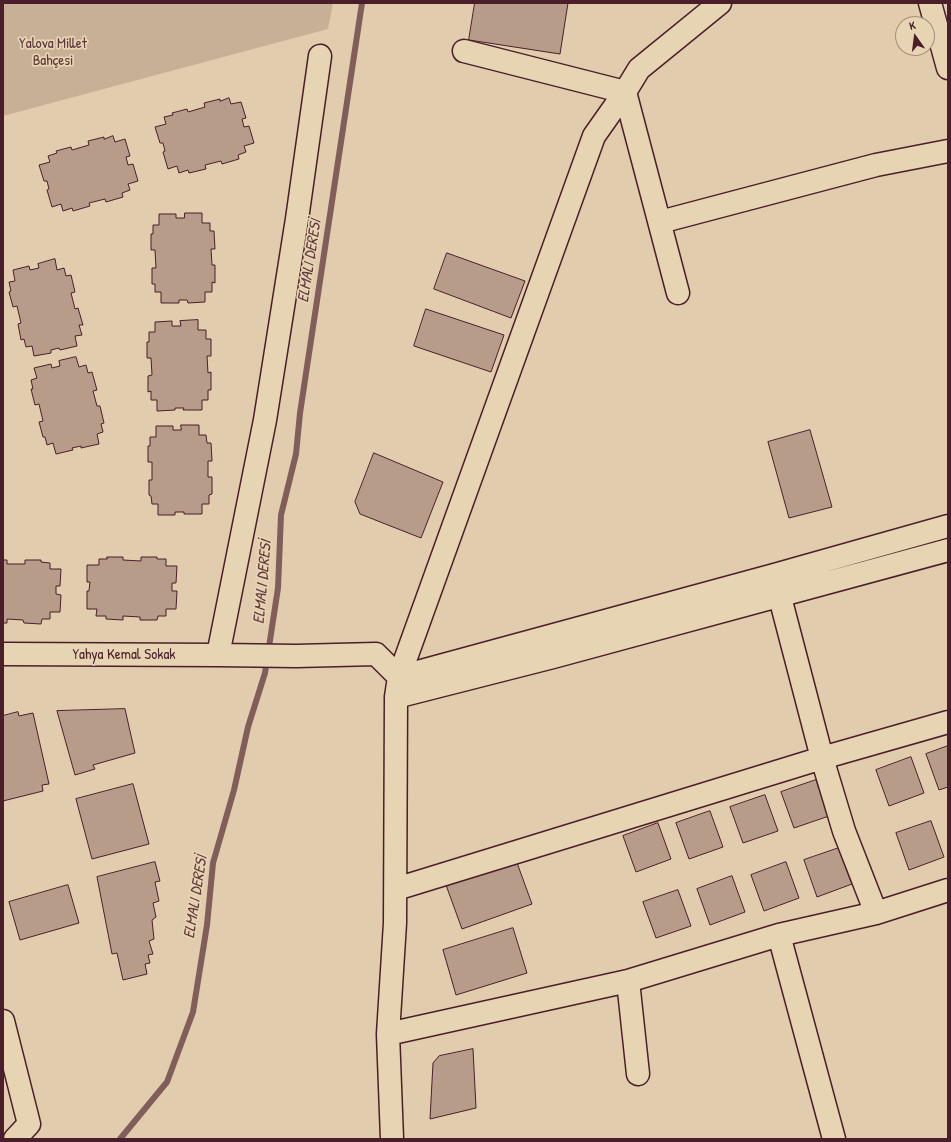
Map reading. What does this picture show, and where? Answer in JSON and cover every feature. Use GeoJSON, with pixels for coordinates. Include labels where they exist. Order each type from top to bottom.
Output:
{"type":"FeatureCollection","features":[{"type":"Feature","properties":{"kind":"street"},"geometry":{"type":"LineString","coordinates":[[392,1139],[388,1034],[396,889],[398,687],[594,136],[640,69],[720,3]]}},
{"type":"Feature","properties":{"kind":"street"},"geometry":{"type":"LineString","coordinates":[[930,3],[948,68]]}},
{"type":"Feature","properties":{"kind":"street"},"geometry":{"type":"LineString","coordinates":[[464,51],[625,92]]}},
{"type":"Feature","properties":{"kind":"street"},"geometry":{"type":"LineString","coordinates":[[218,655],[265,420],[297,219],[320,56]]}},
{"type":"Feature","properties":{"kind":"street"},"geometry":{"type":"LineString","coordinates":[[625,92],[678,293]]}},
{"type":"Feature","properties":{"kind":"street"},"geometry":{"type":"LineString","coordinates":[[660,222],[876,165],[948,151]]}},
{"type":"Feature","properties":{"kind":"street"},"geometry":{"type":"LineString","coordinates":[[398,687],[553,657],[777,585],[948,526]]}},
{"type":"Feature","properties":{"kind":"street"},"geometry":{"type":"LineString","coordinates":[[777,585],[948,550]]}},
{"type":"Feature","properties":{"kind":"street"},"geometry":{"type":"LineString","coordinates":[[777,585],[822,758],[844,831],[876,913]]}},
{"type":"Feature","properties":{"kind":"street","name":"Yahya Kemal Sokak"},"geometry":{"type":"LineString","coordinates":[[3,654],[245,656],[376,654],[398,687]]}},
{"type":"Feature","properties":{"kind":"street"},"geometry":{"type":"LineString","coordinates":[[396,889],[822,758],[948,722]]}},
{"type":"Feature","properties":{"kind":"street"},"geometry":{"type":"LineString","coordinates":[[388,1034],[628,981],[779,935],[876,913],[948,890]]}},
{"type":"Feature","properties":{"kind":"street"},"geometry":{"type":"LineString","coordinates":[[779,935],[834,1139]]}},
{"type":"Feature","properties":{"kind":"street"},"geometry":{"type":"LineString","coordinates":[[628,981],[638,1074]]}},
{"type":"Feature","properties":{"kind":"street"},"geometry":{"type":"LineString","coordinates":[[3,1021],[22,1132]]}},
{"type":"Feature","properties":{"kind":"green space","name":"Yalova Millet Bahçesi"},"geometry":{"type":"Polygon","coordinates":[[[3,3],[333,3],[328,29],[3,116],[3,3]]]}},
{"type":"Feature","properties":{"kind":"building"},"geometry":{"type":"Polygon","coordinates":[[[475,3],[568,3],[560,54],[469,40],[475,3]]]}},
{"type":"Feature","properties":{"kind":"building"},"geometry":{"type":"Polygon","coordinates":[[[229,98],[231,104],[241,102],[246,118],[242,119],[244,127],[249,126],[254,143],[244,146],[246,152],[238,155],[239,159],[222,164],[221,161],[205,165],[206,169],[189,173],[188,170],[179,173],[177,166],[168,169],[163,152],[165,151],[163,143],[160,143],[155,127],[166,124],[164,117],[173,115],[172,113],[187,109],[188,112],[205,107],[204,103],[229,98]]]}},
{"type":"Feature","properties":{"kind":"building"},"geometry":{"type":"Polygon","coordinates":[[[113,136],[115,142],[125,139],[130,156],[126,157],[128,165],[133,164],[138,181],[128,184],[130,190],[122,193],[123,197],[106,202],[105,199],[89,203],[90,206],[73,211],[72,208],[63,211],[61,204],[52,207],[47,190],[49,189],[47,181],[44,181],[39,165],[50,162],[48,156],[57,153],[56,151],[71,147],[72,150],[89,145],[88,141],[113,136]]]}},
{"type":"Feature","properties":{"kind":"building"},"geometry":{"type":"Polygon","coordinates":[[[185,213],[202,213],[202,223],[210,223],[210,231],[214,231],[215,249],[211,249],[212,265],[215,265],[215,283],[212,282],[212,292],[205,292],[205,302],[188,303],[187,300],[179,300],[179,303],[161,303],[161,292],[155,292],[155,284],[152,284],[152,268],[156,268],[155,250],[151,250],[151,234],[153,234],[153,225],[159,225],[159,214],[176,214],[176,218],[184,218],[185,213]]]}},
{"type":"Feature","properties":{"kind":"building"},"geometry":{"type":"Polygon","coordinates":[[[447,253],[525,281],[511,318],[434,289],[447,253]]]}},
{"type":"Feature","properties":{"kind":"building"},"geometry":{"type":"Polygon","coordinates":[[[55,259],[57,270],[64,268],[66,276],[71,275],[75,292],[71,293],[75,309],[78,308],[83,325],[79,325],[82,335],[75,336],[77,346],[60,350],[59,348],[51,350],[51,353],[34,356],[32,346],[26,347],[24,339],[21,340],[18,324],[21,323],[17,306],[13,307],[9,292],[11,291],[9,282],[15,281],[13,270],[29,266],[30,270],[39,268],[38,264],[55,259]]]}},
{"type":"Feature","properties":{"kind":"building"},"geometry":{"type":"Polygon","coordinates":[[[426,309],[504,335],[491,372],[414,346],[426,309]]]}},
{"type":"Feature","properties":{"kind":"building"},"geometry":{"type":"Polygon","coordinates":[[[198,320],[198,330],[206,330],[206,339],[211,339],[211,356],[207,356],[208,373],[211,372],[211,390],[208,390],[208,400],[202,400],[202,410],[183,410],[184,408],[175,408],[175,410],[157,411],[157,400],[151,400],[151,391],[148,392],[148,376],[152,375],[151,358],[147,358],[147,342],[149,342],[149,332],[155,332],[155,322],[172,321],[172,326],[181,326],[180,321],[198,320]]]}},
{"type":"Feature","properties":{"kind":"building"},"geometry":{"type":"Polygon","coordinates":[[[76,357],[79,367],[86,365],[88,373],[92,372],[97,390],[93,391],[97,406],[100,406],[104,423],[101,424],[103,432],[97,434],[99,444],[81,448],[81,446],[72,448],[73,450],[56,454],[53,443],[47,445],[45,437],[43,437],[39,422],[43,421],[39,404],[35,405],[31,389],[33,389],[31,380],[37,378],[34,368],[51,364],[52,368],[60,366],[59,361],[76,357]]]}},
{"type":"Feature","properties":{"kind":"building"},"geometry":{"type":"Polygon","coordinates":[[[181,425],[199,425],[199,435],[206,435],[207,443],[211,443],[212,461],[208,461],[208,477],[212,477],[212,494],[209,495],[209,504],[202,504],[202,514],[184,514],[184,512],[175,512],[175,515],[158,515],[158,504],[152,504],[151,496],[149,495],[149,480],[152,480],[152,462],[148,462],[148,446],[150,446],[150,437],[156,437],[156,426],[173,426],[173,430],[181,430],[181,425]]]}},
{"type":"Feature","properties":{"kind":"building"},"geometry":{"type":"Polygon","coordinates":[[[810,430],[832,507],[789,518],[768,442],[810,430]]]}},
{"type":"Feature","properties":{"kind":"building"},"geometry":{"type":"Polygon","coordinates":[[[374,453],[443,482],[421,538],[360,514],[355,502],[374,453]]]}},
{"type":"Feature","properties":{"kind":"building"},"geometry":{"type":"Polygon","coordinates":[[[107,557],[123,557],[123,560],[141,561],[141,557],[157,557],[157,559],[166,559],[166,566],[177,566],[176,583],[172,583],[172,591],[177,591],[176,609],[166,609],[166,616],[158,616],[157,620],[140,620],[140,617],[123,616],[123,620],[106,619],[106,616],[96,616],[97,609],[87,609],[87,591],[89,591],[90,582],[87,582],[87,565],[99,565],[99,559],[107,559],[107,557]]]}},
{"type":"Feature","properties":{"kind":"building"},"geometry":{"type":"Polygon","coordinates":[[[3,560],[7,560],[7,564],[25,564],[25,560],[41,560],[41,562],[50,563],[50,569],[61,569],[60,586],[56,586],[56,594],[61,595],[60,612],[50,612],[50,619],[42,619],[41,624],[24,623],[23,620],[7,619],[7,623],[3,623],[3,560]]]}},
{"type":"Feature","properties":{"kind":"building"},"geometry":{"type":"Polygon","coordinates":[[[125,709],[135,753],[93,765],[95,769],[75,775],[57,711],[125,709]]]}},
{"type":"Feature","properties":{"kind":"building"},"geometry":{"type":"Polygon","coordinates":[[[18,712],[19,716],[33,713],[49,784],[42,785],[43,791],[3,801],[3,716],[18,712]]]}},
{"type":"Feature","properties":{"kind":"building"},"geometry":{"type":"Polygon","coordinates":[[[948,746],[948,787],[939,790],[926,754],[948,746]]]}},
{"type":"Feature","properties":{"kind":"building"},"geometry":{"type":"Polygon","coordinates":[[[911,757],[924,793],[889,806],[876,770],[911,757]]]}},
{"type":"Feature","properties":{"kind":"building"},"geometry":{"type":"Polygon","coordinates":[[[816,780],[829,816],[794,828],[781,792],[816,780]]]}},
{"type":"Feature","properties":{"kind":"building"},"geometry":{"type":"Polygon","coordinates":[[[133,784],[149,844],[92,859],[76,799],[133,784]]]}},
{"type":"Feature","properties":{"kind":"building"},"geometry":{"type":"Polygon","coordinates":[[[765,795],[778,831],[743,843],[730,807],[765,795]]]}},
{"type":"Feature","properties":{"kind":"building"},"geometry":{"type":"Polygon","coordinates":[[[710,811],[723,847],[689,859],[676,823],[710,811]]]}},
{"type":"Feature","properties":{"kind":"building"},"geometry":{"type":"Polygon","coordinates":[[[931,821],[944,857],[909,870],[896,833],[931,821]]]}},
{"type":"Feature","properties":{"kind":"building"},"geometry":{"type":"Polygon","coordinates":[[[658,823],[671,859],[636,872],[623,836],[658,823]]]}},
{"type":"Feature","properties":{"kind":"building"},"geometry":{"type":"Polygon","coordinates":[[[839,848],[852,884],[817,897],[804,860],[839,848]]]}},
{"type":"Feature","properties":{"kind":"building"},"geometry":{"type":"Polygon","coordinates":[[[516,860],[532,904],[462,929],[446,885],[516,860]]]}},
{"type":"Feature","properties":{"kind":"building"},"geometry":{"type":"Polygon","coordinates":[[[155,862],[160,881],[155,882],[159,901],[153,903],[156,917],[152,920],[154,939],[149,941],[153,954],[148,955],[150,963],[145,964],[147,974],[123,980],[117,953],[112,954],[97,877],[155,862]]]}},
{"type":"Feature","properties":{"kind":"building"},"geometry":{"type":"Polygon","coordinates":[[[786,862],[799,898],[764,911],[751,875],[786,862]]]}},
{"type":"Feature","properties":{"kind":"building"},"geometry":{"type":"Polygon","coordinates":[[[732,876],[745,912],[710,925],[697,889],[732,876]]]}},
{"type":"Feature","properties":{"kind":"building"},"geometry":{"type":"Polygon","coordinates":[[[68,885],[79,923],[20,940],[9,902],[68,885]]]}},
{"type":"Feature","properties":{"kind":"building"},"geometry":{"type":"Polygon","coordinates":[[[678,890],[691,926],[656,938],[643,902],[678,890]]]}},
{"type":"Feature","properties":{"kind":"building"},"geometry":{"type":"Polygon","coordinates":[[[513,928],[527,973],[456,995],[443,950],[513,928]]]}},
{"type":"Feature","properties":{"kind":"building"},"geometry":{"type":"Polygon","coordinates":[[[473,1049],[476,1108],[430,1119],[433,1063],[439,1056],[473,1049]]]}},
{"type":"Feature","properties":{"kind":"waterway","name":"ELMALI DERESİ"},"geometry":{"type":"LineString","coordinates":[[120,1139],[167,1082],[193,1012],[207,925],[213,863],[234,790],[248,727],[265,673],[278,588],[281,515],[296,454],[300,413],[362,3]]}}]}
